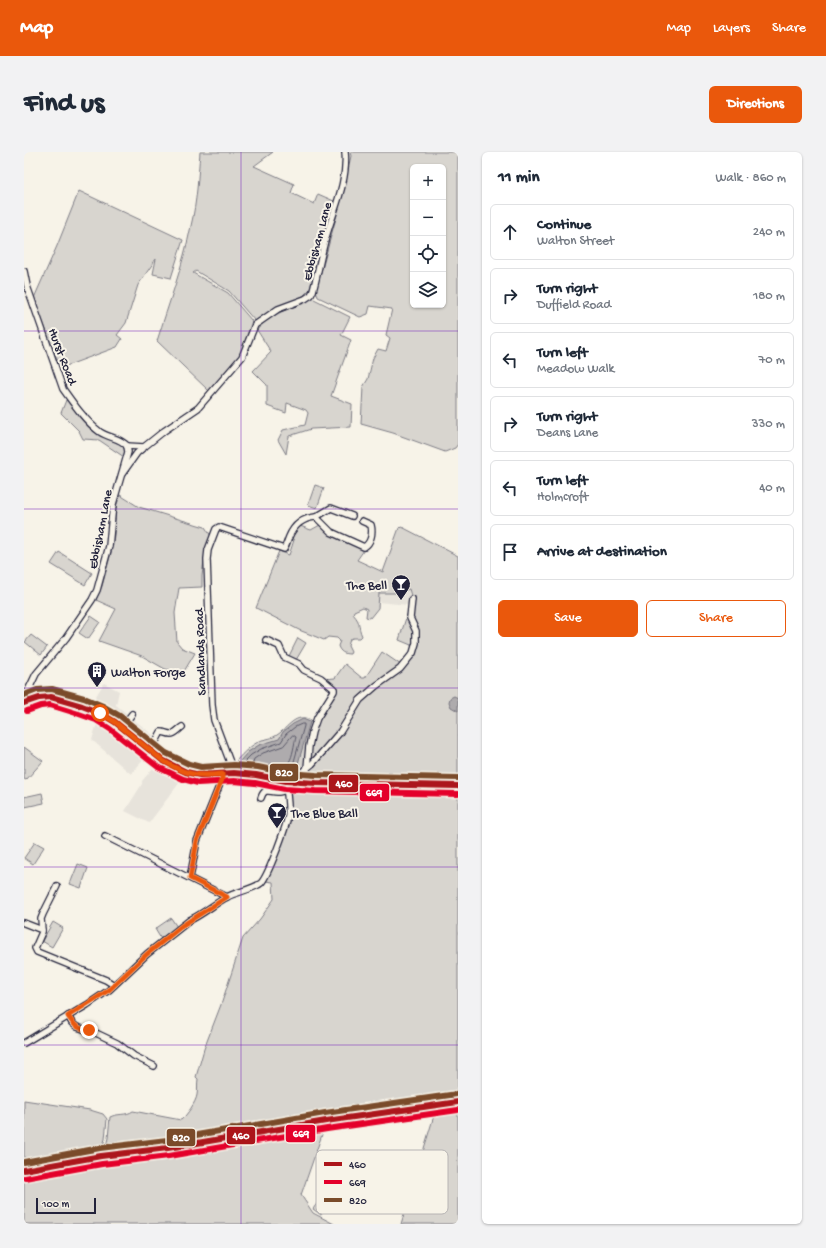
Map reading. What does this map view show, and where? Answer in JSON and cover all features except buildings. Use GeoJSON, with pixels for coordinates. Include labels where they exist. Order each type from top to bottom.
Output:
{"type":"FeatureCollection","features":[{"type":"Feature","properties":{"kind":"main road"},"geometry":{"type":"LineString","coordinates":[[24,702],[44,697],[51,697],[100,713],[122,727],[162,760],[186,772],[200,775],[234,773],[296,782],[458,786]]}},
{"type":"Feature","properties":{"kind":"main road"},"geometry":{"type":"LineString","coordinates":[[24,1170],[101,1156],[168,1148],[326,1121],[458,1102]]}},
{"type":"Feature","properties":{"kind":"street","name":"Ebbisham Lane"},"geometry":{"type":"LineString","coordinates":[[122,474],[137,453],[198,408],[242,357],[255,325],[278,309],[305,299],[311,295],[326,238],[339,198],[346,163],[345,152]]}},
{"type":"Feature","properties":{"kind":"street","name":"Hurst Road"},"geometry":{"type":"LineString","coordinates":[[24,271],[27,286],[63,389],[77,408],[99,431],[124,442],[128,449]]}},
{"type":"Feature","properties":{"kind":"street"},"geometry":{"type":"LineString","coordinates":[[128,449],[144,447]]}},
{"type":"Feature","properties":{"kind":"street","name":"Ebbisham Lane"},"geometry":{"type":"LineString","coordinates":[[24,702],[36,674],[66,638],[92,600],[97,590],[109,546],[113,504],[128,449]]}},
{"type":"Feature","properties":{"kind":"street"},"geometry":{"type":"LineString","coordinates":[[128,449],[137,453]]}},
{"type":"Feature","properties":{"kind":"street"},"geometry":{"type":"LineString","coordinates":[[352,516],[332,508],[316,517],[331,532],[364,547],[368,545],[372,535],[372,528],[362,521]]}},
{"type":"Feature","properties":{"kind":"street","name":"Sandlands Road"},"geometry":{"type":"LineString","coordinates":[[234,773],[214,720],[212,706],[207,559],[208,550],[217,527],[282,550],[285,548],[295,526],[303,520],[316,517]]}},
{"type":"Feature","properties":{"kind":"street"},"geometry":{"type":"LineString","coordinates":[[296,782],[340,732],[360,700],[376,686],[400,669],[413,653],[416,643],[416,631],[410,618],[412,599]]}},
{"type":"Feature","properties":{"kind":"street"},"geometry":{"type":"LineString","coordinates":[[266,640],[279,646],[283,655],[287,659],[299,664],[304,670],[321,678],[334,689],[317,718],[312,732],[307,768]]}},
{"type":"Feature","properties":{"kind":"street"},"geometry":{"type":"LineString","coordinates":[[30,687],[44,697]]}},
{"type":"Feature","properties":{"kind":"street"},"geometry":{"type":"LineString","coordinates":[[122,727],[132,714]]}},
{"type":"Feature","properties":{"kind":"street"},"geometry":{"type":"LineString","coordinates":[[151,751],[161,732],[170,735],[182,727]]}},
{"type":"Feature","properties":{"kind":"street"},"geometry":{"type":"LineString","coordinates":[[190,878],[197,841],[222,779],[222,774]]}},
{"type":"Feature","properties":{"kind":"street"},"geometry":{"type":"LineString","coordinates":[[24,1043],[98,997],[114,985],[147,954],[180,928],[227,897],[260,883],[274,857],[286,822],[288,803],[286,781]]}},
{"type":"Feature","properties":{"kind":"street"},"geometry":{"type":"LineString","coordinates":[[261,798],[263,792],[265,791],[279,792],[286,790]]}},
{"type":"Feature","properties":{"kind":"street"},"geometry":{"type":"LineString","coordinates":[[105,836],[227,897]]}},
{"type":"Feature","properties":{"kind":"street"},"geometry":{"type":"LineString","coordinates":[[57,886],[41,919],[42,932],[35,948],[36,952],[106,980],[114,985]]}},
{"type":"Feature","properties":{"kind":"street"},"geometry":{"type":"LineString","coordinates":[[24,923],[42,930]]}},
{"type":"Feature","properties":{"kind":"street"},"geometry":{"type":"LineString","coordinates":[[68,1016],[72,1023],[77,1027],[96,1032],[117,1043],[134,1056],[154,1066]]}},
{"type":"Feature","properties":{"kind":"shaded area"},"geometry":{"type":"Polygon","coordinates":[[[200,152],[273,152],[254,166],[294,184],[291,193],[314,204],[318,194],[334,201],[310,289],[303,296],[255,321],[229,291],[196,271],[193,273],[228,293],[252,321],[240,356],[209,391],[157,341],[176,284],[188,241],[196,198],[200,152]]]}},
{"type":"Feature","properties":{"kind":"shaded area"},"geometry":{"type":"Polygon","coordinates":[[[350,152],[458,152],[458,444],[455,448],[445,452],[393,433],[361,424],[363,387],[368,379],[373,358],[378,349],[386,351],[390,338],[386,335],[392,309],[370,306],[368,314],[360,317],[318,297],[316,290],[319,268],[322,269],[342,196],[351,156],[350,152]]]}},
{"type":"Feature","properties":{"kind":"shaded area"},"geometry":{"type":"Polygon","coordinates":[[[79,191],[183,240],[171,278],[153,274],[156,259],[138,285],[126,323],[117,335],[122,339],[117,347],[66,366],[58,362],[34,298],[79,191]]]}},
{"type":"Feature","properties":{"kind":"shaded area"},"geometry":{"type":"Polygon","coordinates":[[[309,299],[314,299],[350,317],[341,335],[351,340],[331,396],[352,404],[351,427],[311,429],[289,436],[286,454],[278,440],[283,430],[305,425],[308,413],[306,410],[287,403],[286,413],[267,406],[267,385],[253,371],[271,352],[257,330],[275,315],[309,299]]]}},
{"type":"Feature","properties":{"kind":"shaded area"},"geometry":{"type":"Polygon","coordinates":[[[66,400],[93,429],[125,447],[124,457],[99,440],[83,439],[79,431],[61,413],[66,400]]]}},
{"type":"Feature","properties":{"kind":"shaded area"},"geometry":{"type":"Polygon","coordinates":[[[315,485],[324,488],[317,508],[308,505],[315,485]]]}},
{"type":"Feature","properties":{"kind":"shaded area"},"geometry":{"type":"Polygon","coordinates":[[[120,495],[139,507],[205,527],[211,536],[205,552],[202,587],[179,588],[175,613],[177,642],[182,648],[195,653],[183,673],[165,669],[142,656],[99,641],[116,609],[96,600],[102,586],[111,553],[116,507],[120,495]]]}},
{"type":"Feature","properties":{"kind":"shaded area"},"geometry":{"type":"Polygon","coordinates":[[[320,525],[364,550],[357,560],[383,572],[399,528],[402,527],[458,556],[458,783],[301,780],[308,771],[307,758],[302,770],[292,779],[241,770],[236,761],[254,744],[275,736],[296,719],[305,718],[311,720],[311,723],[318,719],[334,693],[324,679],[335,678],[345,664],[362,678],[365,678],[382,652],[401,665],[413,653],[411,645],[399,640],[412,599],[409,589],[398,593],[379,593],[378,608],[370,618],[366,617],[367,609],[363,607],[354,611],[353,614],[356,617],[362,636],[360,638],[350,639],[348,646],[351,652],[350,654],[344,653],[340,650],[338,646],[340,641],[337,638],[328,637],[324,640],[299,630],[256,608],[279,551],[289,555],[294,540],[291,538],[300,526],[311,530],[320,525]]]}},
{"type":"Feature","properties":{"kind":"shaded area"},"geometry":{"type":"Polygon","coordinates":[[[59,552],[92,573],[85,585],[51,564],[59,552]]]}},
{"type":"Feature","properties":{"kind":"shaded area"},"geometry":{"type":"Polygon","coordinates":[[[410,589],[408,605],[378,602],[379,593],[398,593],[410,589]]]}},
{"type":"Feature","properties":{"kind":"shaded area"},"geometry":{"type":"Polygon","coordinates":[[[91,616],[100,622],[88,639],[79,633],[91,616]]]}},
{"type":"Feature","properties":{"kind":"shaded area"},"geometry":{"type":"Polygon","coordinates":[[[31,635],[47,647],[41,655],[25,642],[31,635]]]}},
{"type":"Feature","properties":{"kind":"shaded area"},"geometry":{"type":"Polygon","coordinates":[[[298,638],[306,643],[296,660],[289,656],[298,638]]]}},
{"type":"Feature","properties":{"kind":"shaded area"},"geometry":{"type":"Polygon","coordinates":[[[104,683],[119,691],[116,705],[154,736],[151,751],[131,774],[92,740],[100,713],[88,709],[104,683]]]}},
{"type":"Feature","properties":{"kind":"shaded area"},"geometry":{"type":"Polygon","coordinates":[[[24,747],[43,761],[26,780],[24,779],[24,747]]]}},
{"type":"Feature","properties":{"kind":"shaded area"},"geometry":{"type":"Polygon","coordinates":[[[159,761],[186,774],[149,823],[125,811],[142,784],[142,781],[159,761]]]}},
{"type":"Feature","properties":{"kind":"shaded area"},"geometry":{"type":"Polygon","coordinates":[[[289,784],[458,789],[458,1098],[105,1155],[104,1153],[108,1138],[110,1117],[133,1111],[181,1120],[195,1101],[198,1079],[196,1077],[204,1049],[222,1002],[243,938],[260,919],[274,899],[273,882],[265,881],[288,824],[289,784]]]}},
{"type":"Feature","properties":{"kind":"shaded area"},"geometry":{"type":"Polygon","coordinates":[[[42,793],[44,803],[25,807],[24,797],[42,793]]]}},
{"type":"Feature","properties":{"kind":"shaded area"},"geometry":{"type":"Polygon","coordinates":[[[35,842],[44,847],[33,864],[24,858],[35,842]]]}},
{"type":"Feature","properties":{"kind":"shaded area"},"geometry":{"type":"Polygon","coordinates":[[[78,864],[88,868],[81,888],[70,884],[78,864]]]}},
{"type":"Feature","properties":{"kind":"shaded area"},"geometry":{"type":"Polygon","coordinates":[[[171,918],[177,927],[161,939],[155,929],[171,918]]]}},
{"type":"Feature","properties":{"kind":"shaded area"},"geometry":{"type":"Polygon","coordinates":[[[53,922],[63,928],[52,947],[42,941],[53,922]]]}},
{"type":"Feature","properties":{"kind":"shaded area"},"geometry":{"type":"Polygon","coordinates":[[[24,1100],[90,1110],[103,1114],[107,1119],[105,1139],[100,1154],[100,1162],[325,1126],[301,1195],[313,1213],[334,1224],[24,1224],[24,1100]]]}},
{"type":"Feature","properties":{"kind":"shaded area"},"geometry":{"type":"Polygon","coordinates":[[[458,1106],[458,1224],[401,1224],[404,1214],[448,1214],[448,1150],[424,1150],[436,1109],[458,1106]]]}},
{"type":"Feature","properties":{"kind":"water"},"geometry":{"type":"Polygon","coordinates":[[[454,696],[458,698],[458,711],[451,707],[449,702],[450,698],[454,696]]]}},
{"type":"Feature","properties":{"kind":"water"},"geometry":{"type":"Polygon","coordinates":[[[303,719],[310,722],[297,767],[280,776],[243,770],[239,765],[239,762],[248,752],[259,745],[279,739],[283,732],[293,724],[303,719]]]}},
{"type":"Feature","properties":{"kind":"transit line","name":"820"},"geometry":{"type":"LineString","coordinates":[[24,695],[37,690],[52,689],[84,698],[103,706],[120,716],[166,753],[189,764],[201,767],[234,765],[258,767],[287,773],[316,775],[458,778]]}},
{"type":"Feature","properties":{"kind":"transit line","name":"460"},"geometry":{"type":"LineString","coordinates":[[24,703],[39,698],[51,697],[100,713],[115,722],[162,760],[186,772],[200,775],[234,773],[256,775],[286,781],[316,783],[458,786]]}},
{"type":"Feature","properties":{"kind":"transit line","name":"669"},"geometry":{"type":"LineString","coordinates":[[27,711],[41,706],[50,705],[96,720],[110,729],[158,767],[183,779],[198,783],[234,781],[255,783],[285,789],[315,791],[458,794]]}},
{"type":"Feature","properties":{"kind":"transit line","name":"820"},"geometry":{"type":"LineString","coordinates":[[24,1162],[100,1148],[167,1140],[325,1113],[457,1094]]}},
{"type":"Feature","properties":{"kind":"transit line","name":"460"},"geometry":{"type":"LineString","coordinates":[[24,1170],[101,1156],[168,1148],[326,1121],[458,1102]]}},
{"type":"Feature","properties":{"kind":"transit line","name":"669"},"geometry":{"type":"LineString","coordinates":[[25,1178],[102,1164],[169,1156],[327,1129],[458,1110]]}},
{"type":"Feature","properties":{"kind":"place","name":"The Bell"},"geometry":{"type":"Point","coordinates":[401,601]}},
{"type":"Feature","properties":{"kind":"place","name":"Walton Forge"},"geometry":{"type":"Point","coordinates":[97,688]}},
{"type":"Feature","properties":{"kind":"place","name":"The Blue Ball"},"geometry":{"type":"Point","coordinates":[277,829]}},
{"type":"Feature","properties":{"kind":"route"},"geometry":{"type":"LineString","coordinates":[[89,1030],[80,1029],[77,1027],[72,1023],[68,1016],[109,990],[147,954],[183,925],[227,897],[190,878],[197,841],[222,779],[222,774],[207,776],[193,774],[168,764],[115,722],[100,713]]}}]}
